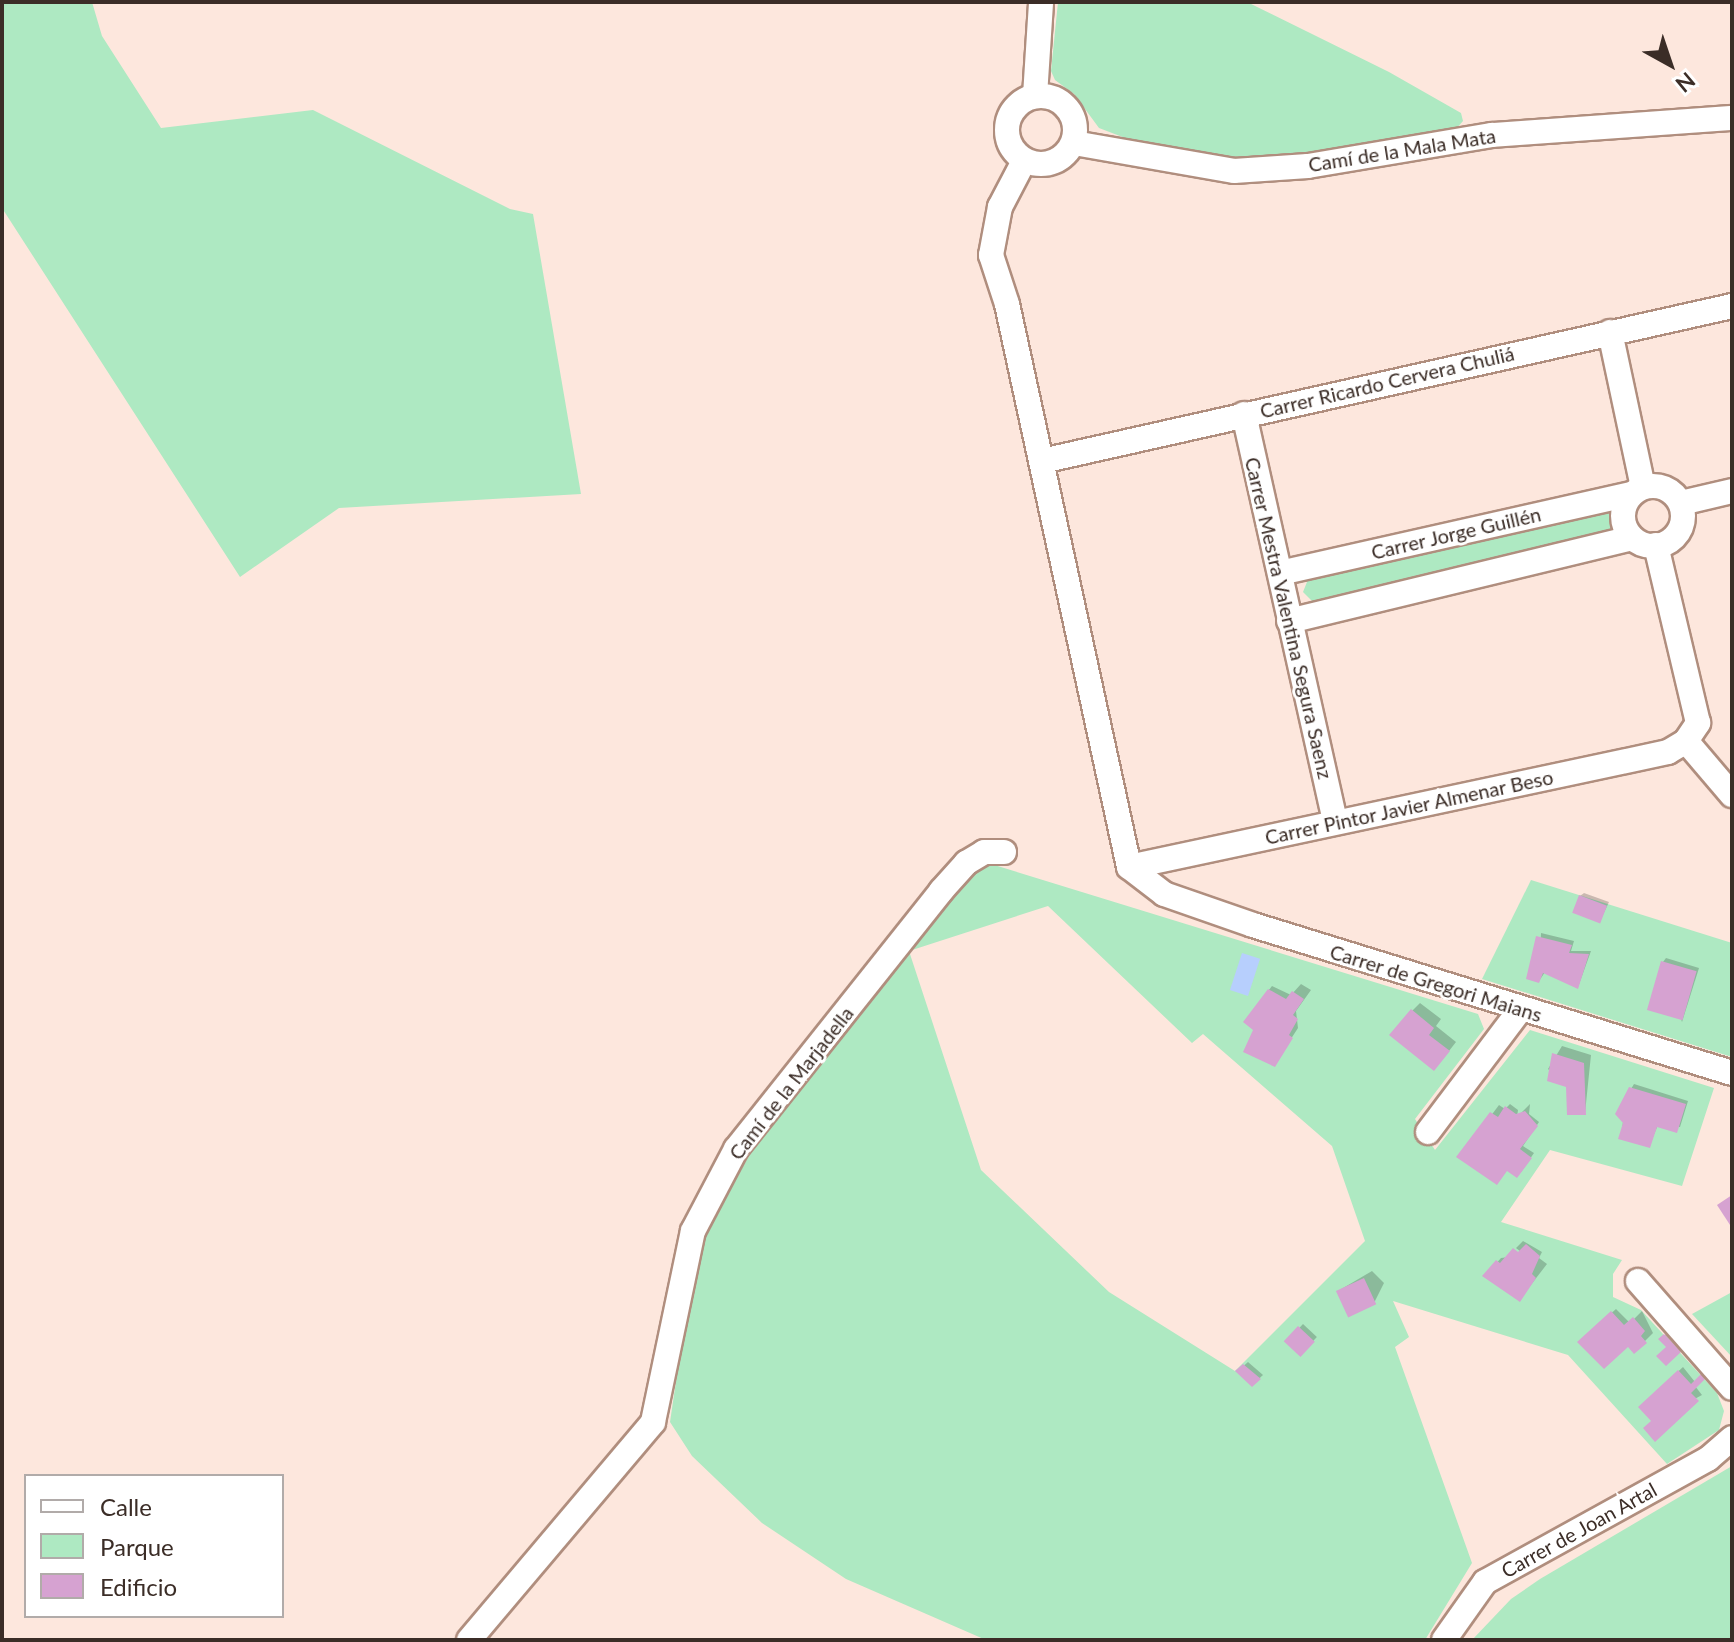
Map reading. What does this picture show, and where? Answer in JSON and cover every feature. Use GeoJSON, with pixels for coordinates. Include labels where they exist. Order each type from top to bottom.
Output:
{"type":"FeatureCollection","features":[{"type":"Feature","properties":{"kind":"street"},"geometry":{"type":"LineString","coordinates":[[1035,96],[1041,2]]}},
{"type":"Feature","properties":{"kind":"street"},"geometry":{"type":"LineString","coordinates":[[1035,96],[1065,105],[1075,124],[1074,143],[1056,161],[1024,161],[1010,146],[1007,125],[1016,106],[1035,96]]}},
{"type":"Feature","properties":{"kind":"street","name":"Camí de la Mala Mata"},"geometry":{"type":"LineString","coordinates":[[1074,143],[1234,171],[1308,166],[1492,135],[1732,118]]}},
{"type":"Feature","properties":{"kind":"street"},"geometry":{"type":"LineString","coordinates":[[1024,161],[1000,207],[991,255],[1042,461],[1137,875]]}},
{"type":"Feature","properties":{"kind":"street","name":"Carrer Ricardo Cervera Chuliá"},"geometry":{"type":"LineString","coordinates":[[1042,461],[1732,306]]}},
{"type":"Feature","properties":{"kind":"street"},"geometry":{"type":"LineString","coordinates":[[1610,332],[1637,490],[1622,518],[1632,538]]}},
{"type":"Feature","properties":{"kind":"street","name":"Carrer Mestra Valentina Segura Saenz"},"geometry":{"type":"LineString","coordinates":[[1244,414],[1335,821]]}},
{"type":"Feature","properties":{"kind":"street"},"geometry":{"type":"LineString","coordinates":[[1289,621],[1632,538],[1656,545],[1680,530],[1681,503],[1667,489],[1637,490]]}},
{"type":"Feature","properties":{"kind":"street","name":"Carrer Jorge Guillén"},"geometry":{"type":"LineString","coordinates":[[1280,573],[1637,490]]}},
{"type":"Feature","properties":{"kind":"street"},"geometry":{"type":"LineString","coordinates":[[1681,503],[1732,491]]}},
{"type":"Feature","properties":{"kind":"street"},"geometry":{"type":"LineString","coordinates":[[1656,545],[1698,723],[1686,741],[1732,795]]}},
{"type":"Feature","properties":{"kind":"street","name":"Carrer Pintor Javier Almenar Beso"},"geometry":{"type":"LineString","coordinates":[[1137,875],[1335,821],[1668,752],[1686,741]]}},
{"type":"Feature","properties":{"kind":"street","name":"Camí de la Marjadella"},"geometry":{"type":"LineString","coordinates":[[469,1640],[653,1422],[693,1231],[736,1149],[966,863],[984,852],[1004,852]]}},
{"type":"Feature","properties":{"kind":"street","name":"Carrer de Gregori Maians"},"geometry":{"type":"LineString","coordinates":[[1137,875],[1253,925],[1732,1073]]}},
{"type":"Feature","properties":{"kind":"street"},"geometry":{"type":"LineString","coordinates":[[1428,1132],[1520,1010]]}},
{"type":"Feature","properties":{"kind":"street"},"geometry":{"type":"LineString","coordinates":[[1638,1281],[1732,1388]]}},
{"type":"Feature","properties":{"kind":"street","name":"Carrer de Joan Artal"},"geometry":{"type":"LineString","coordinates":[[1444,1640],[1485,1582],[1708,1459],[1732,1438]]}},
{"type":"Feature","properties":{"kind":"green space"},"geometry":{"type":"Polygon","coordinates":[[[2,2],[92,2],[102,36],[161,128],[313,110],[510,209],[533,214],[581,494],[339,508],[240,577],[2,208],[2,2]]]}},
{"type":"Feature","properties":{"kind":"green space"},"geometry":{"type":"Polygon","coordinates":[[[1058,2],[1247,2],[1389,72],[1461,113],[1463,121],[1456,129],[1296,157],[1229,161],[1146,146],[1099,128],[1074,94],[1055,80],[1051,71],[1058,2]]]}},
{"type":"Feature","properties":{"kind":"green space"},"geometry":{"type":"Polygon","coordinates":[[[1605,511],[1615,517],[1615,534],[1315,604],[1303,592],[1309,577],[1605,511]]]}},
{"type":"Feature","properties":{"kind":"green space"},"geometry":{"type":"Polygon","coordinates":[[[991,864],[1478,1014],[1484,1029],[1415,1119],[1435,1150],[1530,1030],[1714,1088],[1682,1186],[1550,1150],[1501,1222],[1622,1260],[1613,1274],[1613,1297],[1641,1310],[1717,1393],[1724,1411],[1719,1430],[1667,1464],[1568,1355],[1393,1301],[1409,1337],[1395,1347],[1472,1563],[1425,1640],[986,1640],[846,1579],[762,1523],[692,1456],[670,1422],[689,1293],[708,1229],[756,1143],[793,1093],[947,895],[979,868],[991,864]],[[1048,906],[909,951],[981,1170],[1109,1292],[1235,1371],[1365,1241],[1332,1146],[1203,1034],[1192,1043],[1048,906]]]}},
{"type":"Feature","properties":{"kind":"green space"},"geometry":{"type":"Polygon","coordinates":[[[1531,880],[1732,943],[1732,1057],[1482,979],[1531,880]]]}},
{"type":"Feature","properties":{"kind":"green space"},"geometry":{"type":"Polygon","coordinates":[[[1732,1292],[1732,1357],[1692,1314],[1732,1292]]]}},
{"type":"Feature","properties":{"kind":"green space"},"geometry":{"type":"Polygon","coordinates":[[[1732,1466],[1732,1640],[1472,1640],[1511,1599],[1540,1579],[1732,1466]]]}},
{"type":"Feature","properties":{"kind":"water"},"geometry":{"type":"Polygon","coordinates":[[[1242,953],[1260,959],[1248,996],[1230,990],[1242,953]]]}},
{"type":"Feature","properties":{"kind":"building"},"geometry":{"type":"Polygon","coordinates":[[[1579,895],[1607,906],[1600,923],[1572,913],[1579,895]]]}},
{"type":"Feature","properties":{"kind":"building"},"geometry":{"type":"Polygon","coordinates":[[[1536,936],[1572,945],[1569,953],[1589,954],[1578,989],[1543,973],[1539,983],[1526,979],[1536,936]]]}},
{"type":"Feature","properties":{"kind":"building"},"geometry":{"type":"Polygon","coordinates":[[[1661,961],[1697,971],[1683,1020],[1647,1010],[1661,961]]]}},
{"type":"Feature","properties":{"kind":"building"},"geometry":{"type":"Polygon","coordinates":[[[1268,989],[1286,999],[1292,991],[1304,999],[1293,1015],[1298,1019],[1289,1035],[1293,1038],[1275,1067],[1243,1052],[1253,1030],[1243,1022],[1268,989]]]}},
{"type":"Feature","properties":{"kind":"building"},"geometry":{"type":"Polygon","coordinates":[[[1411,1009],[1434,1028],[1429,1035],[1450,1051],[1434,1071],[1389,1035],[1411,1009]]]}},
{"type":"Feature","properties":{"kind":"building"},"geometry":{"type":"Polygon","coordinates":[[[1552,1053],[1584,1063],[1586,1115],[1567,1115],[1566,1087],[1547,1081],[1552,1053]]]}},
{"type":"Feature","properties":{"kind":"building"},"geometry":{"type":"Polygon","coordinates":[[[1629,1087],[1686,1104],[1677,1133],[1657,1127],[1650,1148],[1618,1139],[1623,1123],[1615,1114],[1629,1087]]]}},
{"type":"Feature","properties":{"kind":"building"},"geometry":{"type":"Polygon","coordinates":[[[1505,1106],[1516,1114],[1525,1111],[1538,1126],[1520,1149],[1532,1158],[1517,1178],[1507,1171],[1497,1185],[1456,1157],[1490,1112],[1498,1117],[1505,1106]]]}},
{"type":"Feature","properties":{"kind":"building"},"geometry":{"type":"Polygon","coordinates":[[[1732,1195],[1732,1228],[1717,1205],[1732,1195]]]}},
{"type":"Feature","properties":{"kind":"building"},"geometry":{"type":"Polygon","coordinates":[[[1526,1244],[1540,1256],[1532,1274],[1536,1278],[1520,1302],[1482,1276],[1496,1260],[1500,1263],[1513,1248],[1518,1252],[1526,1244]]]}},
{"type":"Feature","properties":{"kind":"building"},"geometry":{"type":"Polygon","coordinates":[[[1364,1278],[1376,1304],[1348,1317],[1336,1291],[1364,1278]]]}},
{"type":"Feature","properties":{"kind":"building"},"geometry":{"type":"Polygon","coordinates":[[[1611,1311],[1624,1325],[1633,1317],[1645,1331],[1641,1336],[1647,1343],[1634,1354],[1628,1347],[1604,1369],[1577,1342],[1611,1311]]]}},
{"type":"Feature","properties":{"kind":"building"},"geometry":{"type":"Polygon","coordinates":[[[1298,1326],[1315,1342],[1300,1357],[1284,1341],[1298,1326]]]}},
{"type":"Feature","properties":{"kind":"building"},"geometry":{"type":"Polygon","coordinates":[[[1664,1334],[1681,1352],[1666,1366],[1656,1356],[1666,1347],[1658,1339],[1664,1334]]]}},
{"type":"Feature","properties":{"kind":"building"},"geometry":{"type":"Polygon","coordinates":[[[1243,1364],[1261,1379],[1252,1387],[1235,1371],[1243,1364]]]}},
{"type":"Feature","properties":{"kind":"building"},"geometry":{"type":"Polygon","coordinates":[[[1678,1370],[1691,1384],[1701,1374],[1705,1379],[1691,1393],[1699,1401],[1655,1442],[1643,1428],[1651,1421],[1638,1407],[1678,1370]]]}}]}
